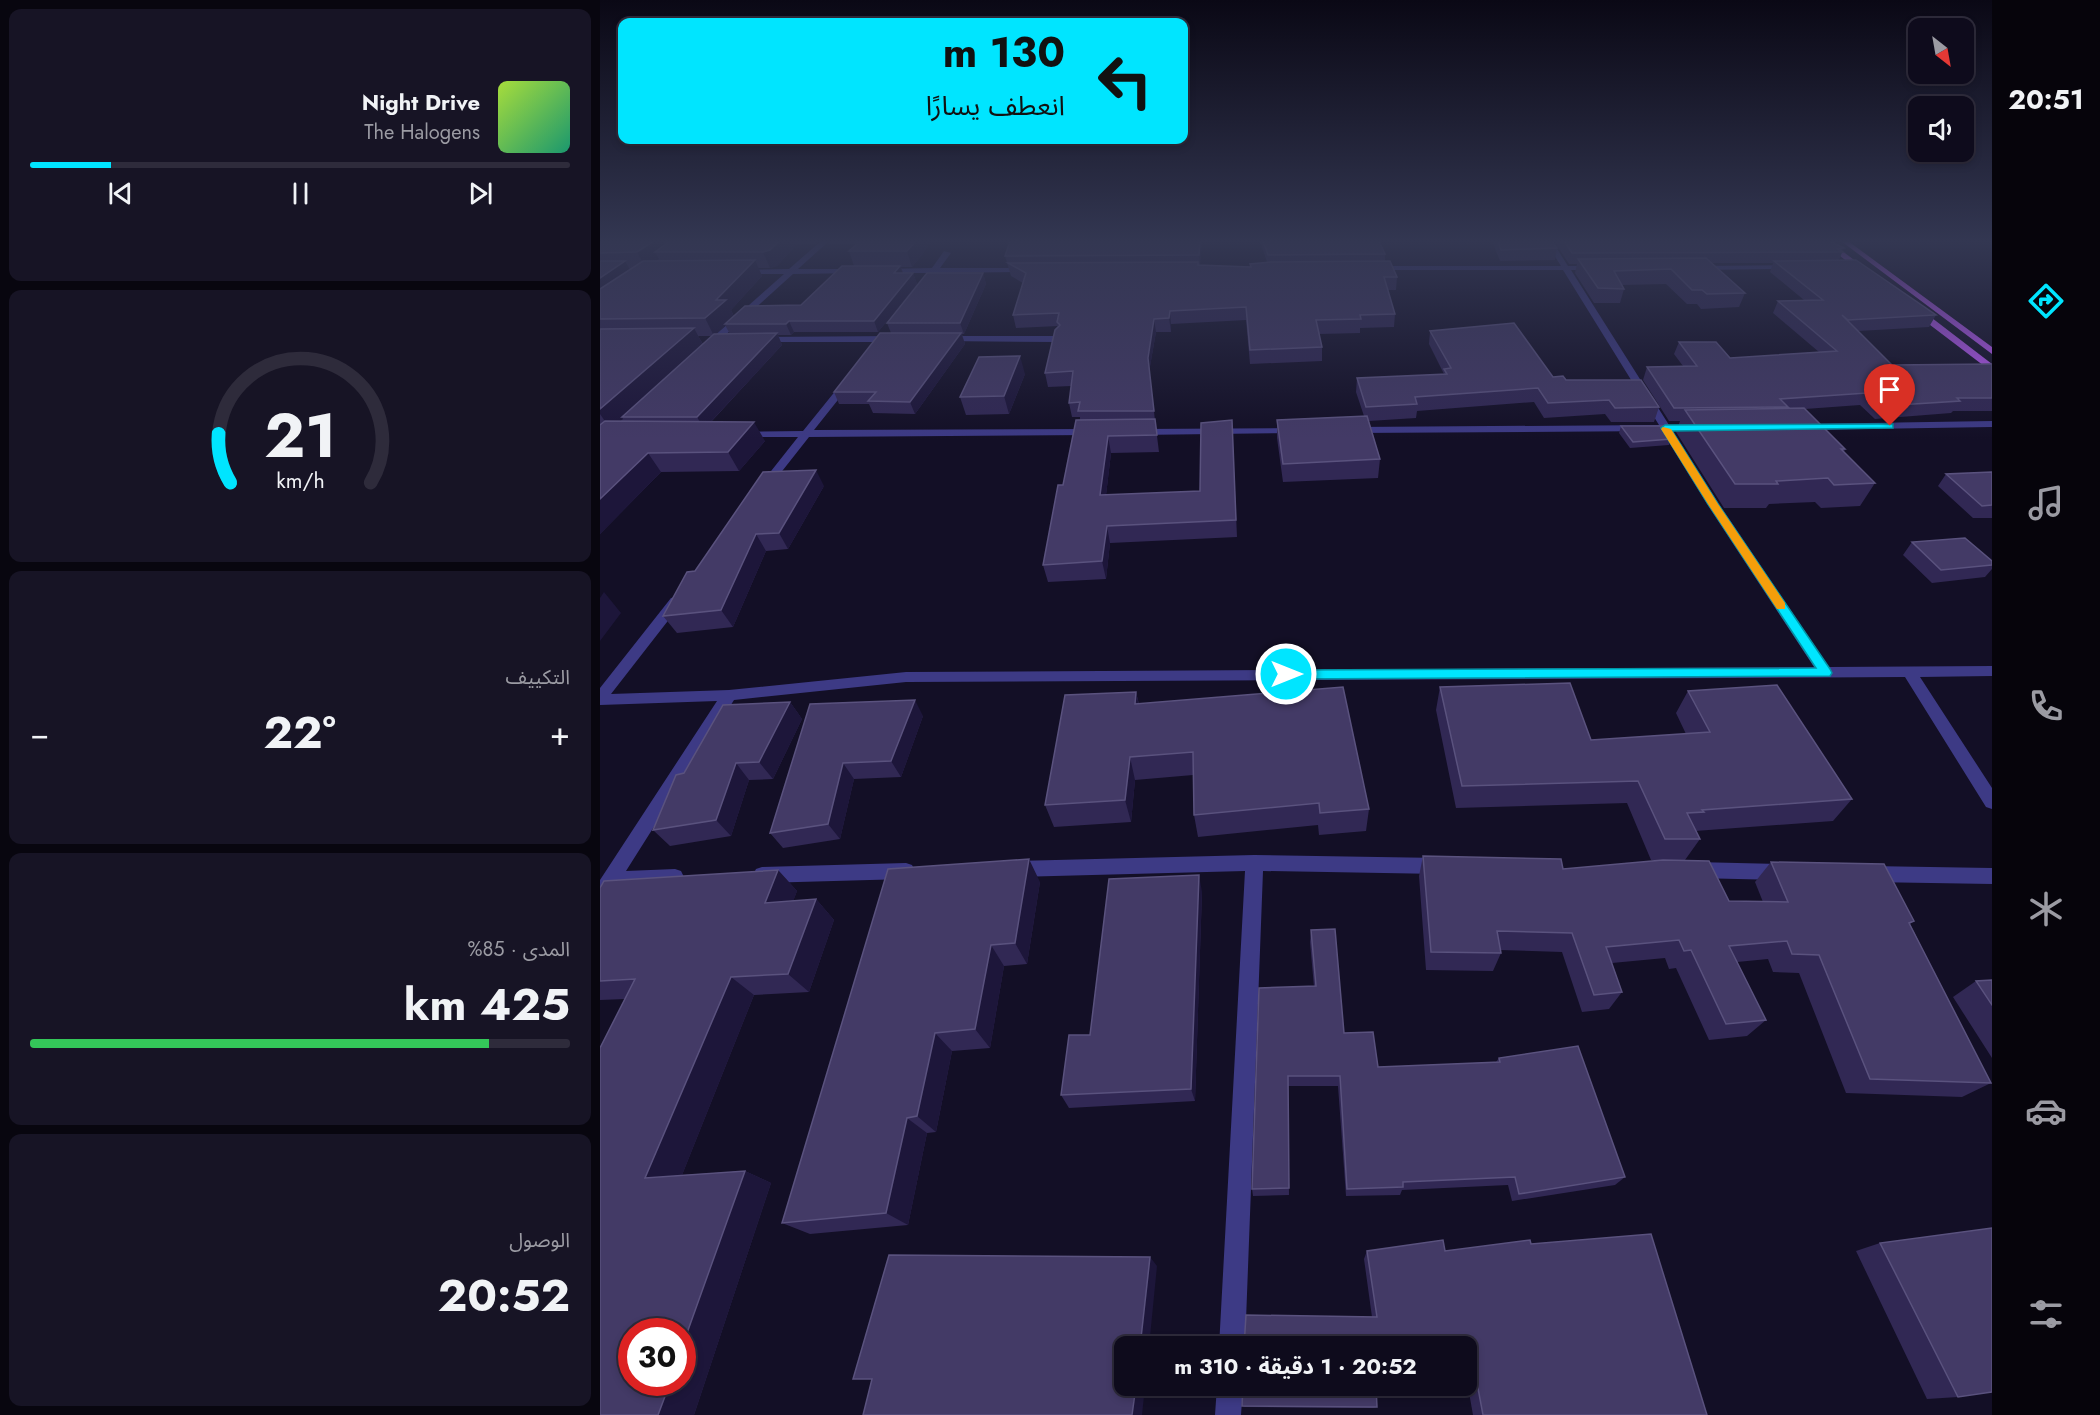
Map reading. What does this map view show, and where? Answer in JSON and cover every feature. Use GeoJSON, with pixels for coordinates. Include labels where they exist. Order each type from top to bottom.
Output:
{"type":"FeatureCollection","features":[{"type":"Feature","properties":{"kind":"main road"},"geometry":{"type":"LineString","coordinates":[[1911,307],[1992,369]]}},
{"type":"Feature","properties":{"kind":"main road"},"geometry":{"type":"LineString","coordinates":[[1933,307],[1992,351]]}},
{"type":"Feature","properties":{"kind":"street"},"geometry":{"type":"LineString","coordinates":[[698,356],[752,307]]}},
{"type":"Feature","properties":{"kind":"street"},"geometry":{"type":"LineString","coordinates":[[1590,307],[1713,504],[1826,673]]}},
{"type":"Feature","properties":{"kind":"street"},"geometry":{"type":"LineString","coordinates":[[750,340],[904,339]]}},
{"type":"Feature","properties":{"kind":"street"},"geometry":{"type":"LineString","coordinates":[[939,339],[1056,339]]}},
{"type":"Feature","properties":{"kind":"street"},"geometry":{"type":"LineString","coordinates":[[703,340],[727,340]]}},
{"type":"Feature","properties":{"kind":"street"},"geometry":{"type":"LineString","coordinates":[[755,500],[858,368]]}},
{"type":"Feature","properties":{"kind":"street"},"geometry":{"type":"LineString","coordinates":[[1797,427],[1992,424]]}},
{"type":"Feature","properties":{"kind":"street"},"geometry":{"type":"LineString","coordinates":[[1342,430],[1713,428]]}},
{"type":"Feature","properties":{"kind":"street"},"geometry":{"type":"LineString","coordinates":[[1120,432],[1307,431]]}},
{"type":"Feature","properties":{"kind":"street"},"geometry":{"type":"LineString","coordinates":[[727,435],[1109,432]]}},
{"type":"Feature","properties":{"kind":"street"},"geometry":{"type":"LineString","coordinates":[[600,699],[681,594]]}},
{"type":"Feature","properties":{"kind":"street"},"geometry":{"type":"LineString","coordinates":[[600,699],[729,695],[906,676],[1826,673],[1992,670]]}},
{"type":"Feature","properties":{"kind":"street"},"geometry":{"type":"LineString","coordinates":[[1909,671],[1992,802]]}},
{"type":"Feature","properties":{"kind":"street"},"geometry":{"type":"LineString","coordinates":[[600,896],[729,695]]}},
{"type":"Feature","properties":{"kind":"street"},"geometry":{"type":"LineString","coordinates":[[992,869],[1254,863],[1456,866]]}},
{"type":"Feature","properties":{"kind":"street"},"geometry":{"type":"LineString","coordinates":[[1232,1336],[1254,863]]}},
{"type":"Feature","properties":{"kind":"street"},"geometry":{"type":"LineString","coordinates":[[1682,870],[1802,872]]}},
{"type":"Feature","properties":{"kind":"street"},"geometry":{"type":"LineString","coordinates":[[742,876],[921,871]]}},
{"type":"Feature","properties":{"kind":"street"},"geometry":{"type":"LineString","coordinates":[[1849,873],[1992,876]]}},
{"type":"Feature","properties":{"kind":"street"},"geometry":{"type":"LineString","coordinates":[[612,879],[695,877]]}},
{"type":"Feature","properties":{"kind":"street"},"geometry":{"type":"LineString","coordinates":[[1228,1415],[1229,1396]]}},
{"type":"Feature","properties":{"kind":"building"},"geometry":{"type":"Polygon","coordinates":[[[600,307],[718,307],[705,318],[600,319],[600,307]]]}},
{"type":"Feature","properties":{"kind":"building"},"geometry":{"type":"Polygon","coordinates":[[[744,307],[885,307],[874,321],[725,324],[744,307]]]}},
{"type":"Feature","properties":{"kind":"building"},"geometry":{"type":"Polygon","coordinates":[[[900,307],[967,307],[960,323],[887,323],[900,307]]]}},
{"type":"Feature","properties":{"kind":"building"},"geometry":{"type":"Polygon","coordinates":[[[1015,307],[1245,307],[1170,311],[1169,318],[1154,319],[1148,358],[1154,411],[1078,411],[1080,402],[1069,403],[1073,371],[1045,373],[1055,330],[1060,325],[1057,322],[1059,313],[1013,315],[1015,307]]]}},
{"type":"Feature","properties":{"kind":"building"},"geometry":{"type":"Polygon","coordinates":[[[1246,307],[1393,307],[1395,314],[1360,315],[1361,319],[1316,320],[1322,347],[1250,350],[1246,307]]]}},
{"type":"Feature","properties":{"kind":"building"},"geometry":{"type":"Polygon","coordinates":[[[1785,307],[1924,307],[1936,315],[1848,320],[1842,315],[1892,365],[1992,364],[1992,398],[1957,398],[1960,401],[1882,406],[1867,393],[1780,399],[1788,407],[1674,408],[1647,367],[1697,366],[1679,342],[1716,342],[1730,358],[1837,351],[1785,307]]]}},
{"type":"Feature","properties":{"kind":"building"},"geometry":{"type":"Polygon","coordinates":[[[1514,323],[1553,377],[1563,376],[1566,380],[1641,380],[1659,407],[1615,408],[1609,400],[1548,403],[1538,388],[1415,397],[1417,404],[1366,407],[1357,378],[1447,374],[1444,369],[1451,368],[1430,331],[1514,323]]]}},
{"type":"Feature","properties":{"kind":"building"},"geometry":{"type":"Polygon","coordinates":[[[694,328],[600,409],[600,329],[694,328]]]}},
{"type":"Feature","properties":{"kind":"building"},"geometry":{"type":"Polygon","coordinates":[[[777,333],[697,417],[622,417],[714,334],[777,333]]]}},
{"type":"Feature","properties":{"kind":"building"},"geometry":{"type":"Polygon","coordinates":[[[880,333],[961,333],[910,402],[868,401],[876,392],[834,392],[880,333]]]}},
{"type":"Feature","properties":{"kind":"building"},"geometry":{"type":"Polygon","coordinates":[[[1020,356],[1004,396],[960,397],[979,357],[1020,356]]]}},
{"type":"Feature","properties":{"kind":"building"},"geometry":{"type":"Polygon","coordinates":[[[1804,408],[1875,483],[1834,485],[1828,478],[1776,481],[1778,484],[1735,484],[1685,410],[1804,408]]]}},
{"type":"Feature","properties":{"kind":"building"},"geometry":{"type":"Polygon","coordinates":[[[1367,416],[1380,459],[1283,464],[1277,420],[1367,416]]]}},
{"type":"Feature","properties":{"kind":"building"},"geometry":{"type":"Polygon","coordinates":[[[1155,419],[1157,435],[1108,436],[1100,495],[1200,491],[1201,423],[1232,420],[1236,520],[1107,526],[1102,561],[1043,565],[1058,485],[1063,485],[1076,420],[1155,419]]]}},
{"type":"Feature","properties":{"kind":"building"},"geometry":{"type":"Polygon","coordinates":[[[605,421],[754,422],[728,452],[648,453],[600,499],[600,425],[605,421]]]}},
{"type":"Feature","properties":{"kind":"building"},"geometry":{"type":"Polygon","coordinates":[[[1621,426],[1663,426],[1671,439],[1633,442],[1621,426]]]}},
{"type":"Feature","properties":{"kind":"building"},"geometry":{"type":"Polygon","coordinates":[[[816,470],[779,533],[756,534],[721,610],[663,616],[687,572],[695,571],[763,472],[816,470]]]}},
{"type":"Feature","properties":{"kind":"building"},"geometry":{"type":"Polygon","coordinates":[[[1992,472],[1992,505],[1982,506],[1946,474],[1992,472]]]}},
{"type":"Feature","properties":{"kind":"building"},"geometry":{"type":"Polygon","coordinates":[[[1965,538],[1992,561],[1992,565],[1941,570],[1912,542],[1965,538]]]}},
{"type":"Feature","properties":{"kind":"building"},"geometry":{"type":"Polygon","coordinates":[[[1570,683],[1591,740],[1710,732],[1688,691],[1777,685],[1852,799],[1687,813],[1700,839],[1665,839],[1638,781],[1462,786],[1440,687],[1570,683]]]}},
{"type":"Feature","properties":{"kind":"building"},"geometry":{"type":"Polygon","coordinates":[[[1343,687],[1369,809],[1320,813],[1319,803],[1194,815],[1193,752],[1130,757],[1125,800],[1045,805],[1065,695],[1136,692],[1135,704],[1343,687]]]}},
{"type":"Feature","properties":{"kind":"building"},"geometry":{"type":"Polygon","coordinates":[[[915,700],[891,761],[843,763],[828,824],[770,833],[810,704],[915,700]]]}},
{"type":"Feature","properties":{"kind":"building"},"geometry":{"type":"Polygon","coordinates":[[[790,702],[759,762],[736,763],[716,820],[653,830],[676,775],[684,773],[723,705],[790,702]]]}},
{"type":"Feature","properties":{"kind":"building"},"geometry":{"type":"Polygon","coordinates":[[[1423,856],[1561,859],[1563,869],[1663,860],[1709,861],[1729,901],[1788,902],[1771,862],[1884,864],[1914,921],[1909,923],[1991,1083],[1870,1079],[1819,955],[1792,954],[1787,941],[1729,946],[1766,1020],[1726,1024],[1691,950],[1684,951],[1679,940],[1606,947],[1622,992],[1594,995],[1572,933],[1497,931],[1501,953],[1431,952],[1423,856]]]}},
{"type":"Feature","properties":{"kind":"building"},"geometry":{"type":"Polygon","coordinates":[[[1029,859],[1015,943],[991,945],[975,1029],[935,1033],[917,1116],[907,1118],[886,1213],[782,1223],[888,869],[1029,859]]]}},
{"type":"Feature","properties":{"kind":"building"},"geometry":{"type":"Polygon","coordinates":[[[778,870],[765,903],[816,899],[788,974],[731,977],[645,1178],[745,1171],[692,1318],[618,1318],[618,1396],[665,1396],[658,1415],[600,1415],[600,1048],[635,979],[600,981],[600,888],[604,881],[778,870]]]}},
{"type":"Feature","properties":{"kind":"building"},"geometry":{"type":"Polygon","coordinates":[[[1199,875],[1191,1089],[1061,1095],[1069,1035],[1090,1035],[1109,879],[1199,875]]]}},
{"type":"Feature","properties":{"kind":"building"},"geometry":{"type":"Polygon","coordinates":[[[1335,929],[1344,1033],[1373,1032],[1378,1067],[1500,1062],[1499,1058],[1578,1046],[1625,1177],[1519,1194],[1515,1177],[1403,1182],[1403,1187],[1347,1189],[1340,1076],[1288,1076],[1289,1188],[1252,1189],[1259,988],[1316,986],[1311,930],[1335,929]]]}},
{"type":"Feature","properties":{"kind":"building"},"geometry":{"type":"Polygon","coordinates":[[[1992,980],[1992,1005],[1976,981],[1992,980]]]}},
{"type":"Feature","properties":{"kind":"building"},"geometry":{"type":"Polygon","coordinates":[[[1992,1228],[1992,1392],[1958,1397],[1880,1243],[1992,1228]]]}},
{"type":"Feature","properties":{"kind":"building"},"geometry":{"type":"Polygon","coordinates":[[[1651,1234],[1707,1415],[1483,1415],[1477,1383],[1477,1336],[1245,1336],[1246,1315],[1377,1317],[1367,1251],[1443,1240],[1445,1251],[1530,1240],[1531,1244],[1651,1234]]]}},
{"type":"Feature","properties":{"kind":"building"},"geometry":{"type":"Polygon","coordinates":[[[889,1255],[1150,1257],[1141,1336],[1114,1336],[1114,1396],[1135,1396],[1132,1415],[863,1415],[872,1379],[853,1379],[889,1255]]]}},
{"type":"Feature","properties":{"kind":"building"},"geometry":{"type":"Polygon","coordinates":[[[1242,1396],[1376,1396],[1377,1407],[1242,1406],[1242,1396]]]}},
{"type":"Feature","properties":{"kind":"slow traffic"},"geometry":{"type":"LineString","coordinates":[[1666,429],[1781,606]]}},
{"type":"Feature","properties":{"kind":"route"},"geometry":{"type":"LineString","coordinates":[[1286,674],[1826,673],[1665,428],[1890,426]]}}]}
